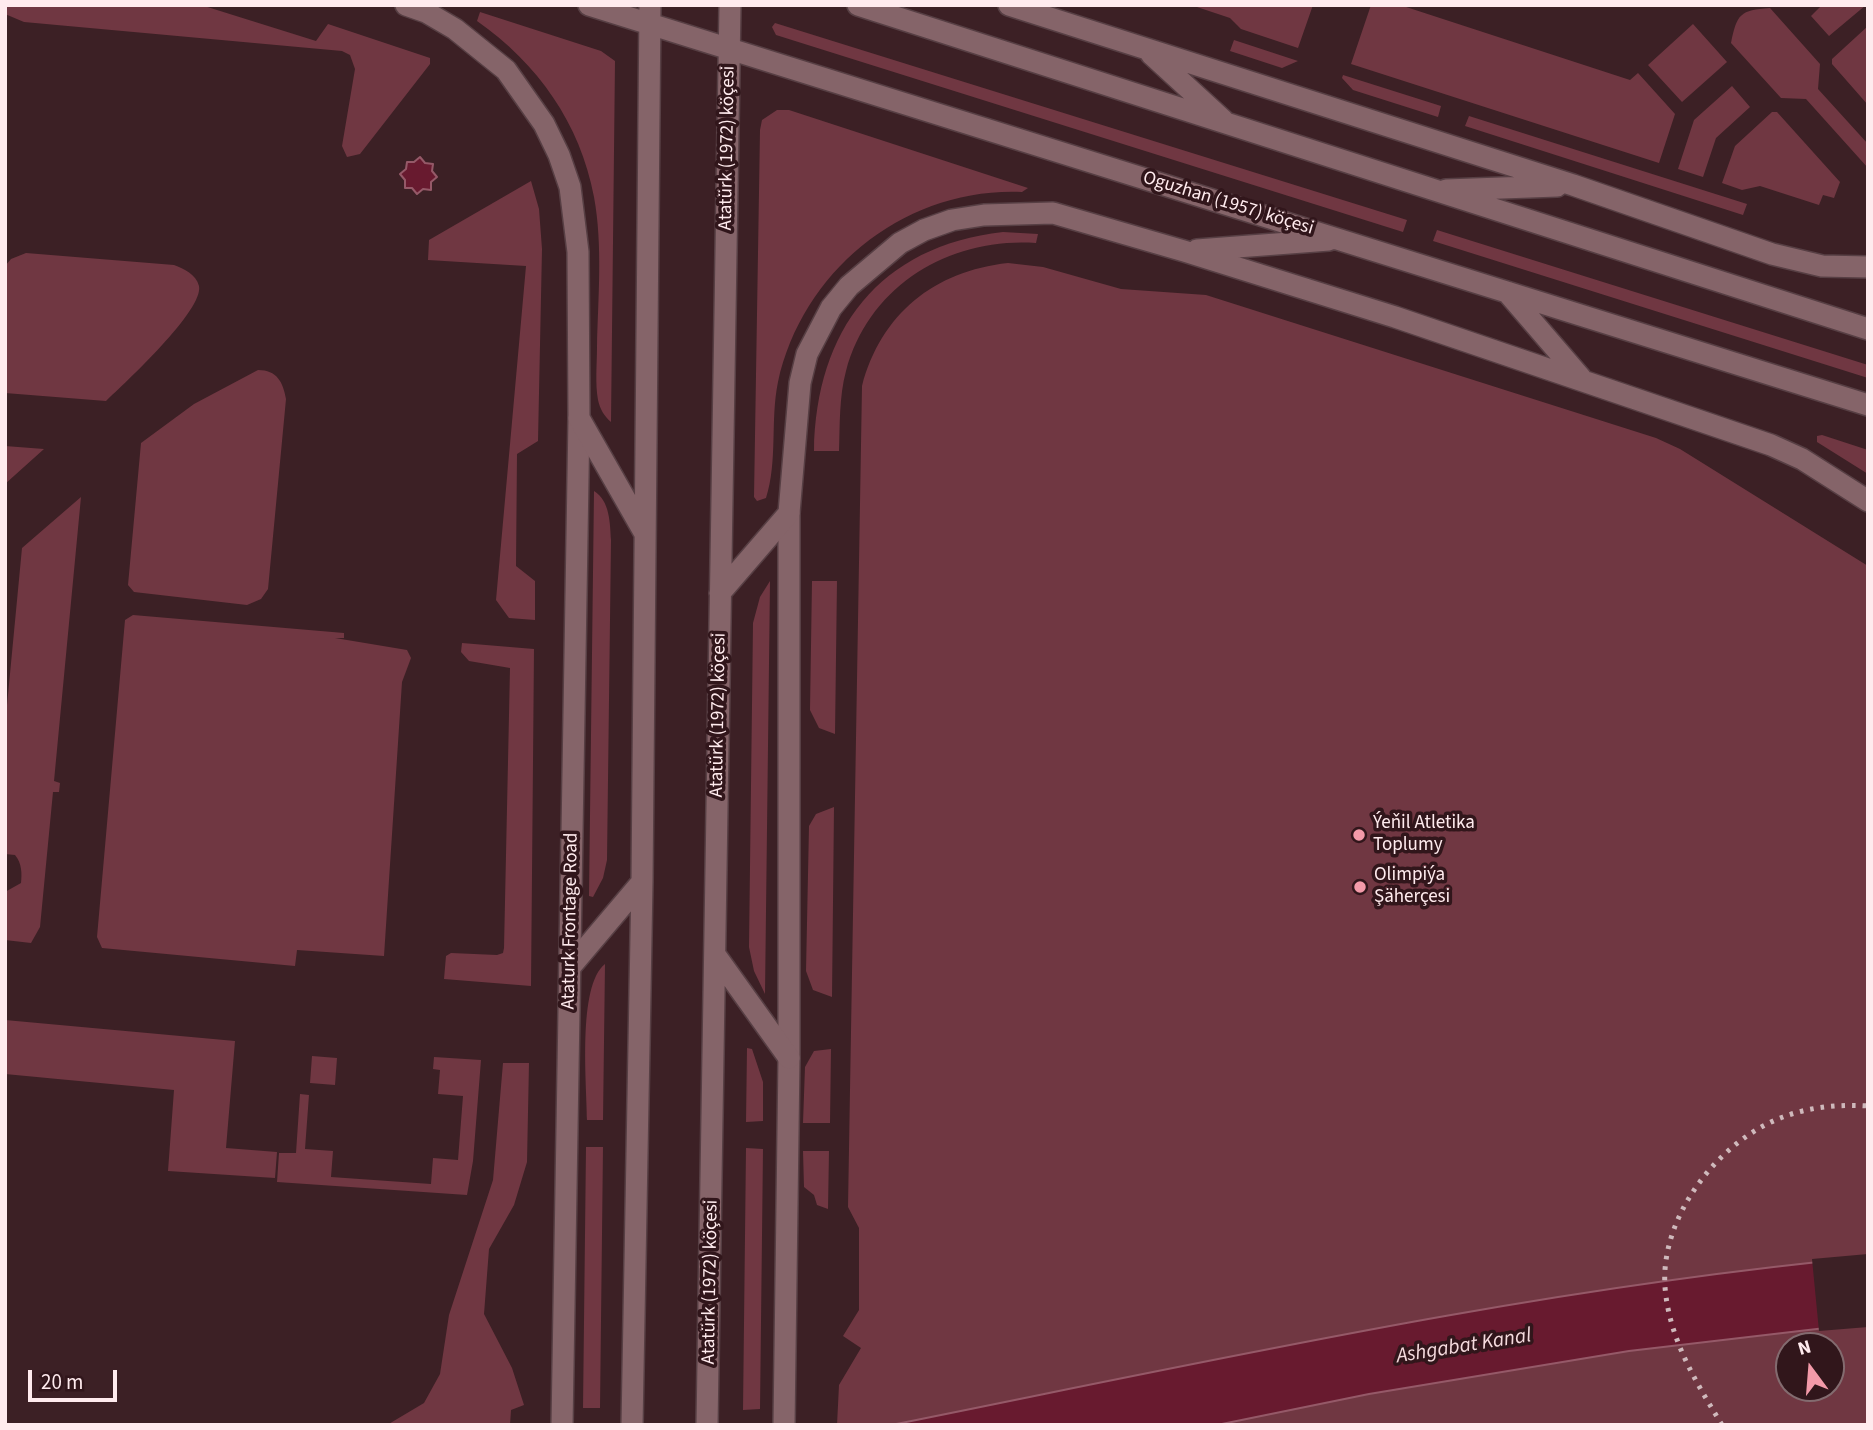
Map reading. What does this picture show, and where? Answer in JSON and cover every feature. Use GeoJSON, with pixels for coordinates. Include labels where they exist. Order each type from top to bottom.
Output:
{"type":"FeatureCollection","features":[{"type":"Feature","properties":{"kind":"main road","name":"Ataturk Frontage Road"},"geometry":{"type":"LineString","coordinates":[[406,5],[426,12],[456,29],[506,70],[544,124],[570,187],[578,253],[579,418],[562,1423]]}},
{"type":"Feature","properties":{"kind":"main road","name":"Oguzhan (1957) köçesi"},"geometry":{"type":"LineString","coordinates":[[589,5],[650,15],[730,49],[1868,405]]}},
{"type":"Feature","properties":{"kind":"main road","name":"Atatürk (1972) köçesi"},"geometry":{"type":"LineString","coordinates":[[707,1418],[730,5]]}},
{"type":"Feature","properties":{"kind":"main road"},"geometry":{"type":"LineString","coordinates":[[858,5],[1868,329]]}},
{"type":"Feature","properties":{"kind":"main road"},"geometry":{"type":"LineString","coordinates":[[1009,5],[1573,185],[1772,254],[1822,266],[1868,267]]}},
{"type":"Feature","properties":{"kind":"main road"},"geometry":{"type":"LineString","coordinates":[[632,1421],[642,882],[650,15]]}},
{"type":"Feature","properties":{"kind":"main road"},"geometry":{"type":"LineString","coordinates":[[1147,50],[1230,126]]}},
{"type":"Feature","properties":{"kind":"main road"},"geometry":{"type":"LineString","coordinates":[[1432,191],[1573,185]]}},
{"type":"Feature","properties":{"kind":"main road"},"geometry":{"type":"LineString","coordinates":[[784,1425],[789,1058],[789,513],[796,415],[807,354],[816,332],[849,286],[900,243],[923,230],[952,220],[1023,212],[1053,214],[1184,251],[1582,380],[1771,445],[1802,459],[1868,501]]}},
{"type":"Feature","properties":{"kind":"main road"},"geometry":{"type":"LineString","coordinates":[[1184,251],[1341,240]]}},
{"type":"Feature","properties":{"kind":"main road"},"geometry":{"type":"LineString","coordinates":[[1507,292],[1582,380]]}},
{"type":"Feature","properties":{"kind":"main road"},"geometry":{"type":"LineString","coordinates":[[579,418],[644,533]]}},
{"type":"Feature","properties":{"kind":"main road"},"geometry":{"type":"LineString","coordinates":[[720,593],[789,513]]}},
{"type":"Feature","properties":{"kind":"main road"},"geometry":{"type":"LineString","coordinates":[[571,966],[642,882]]}},
{"type":"Feature","properties":{"kind":"main road"},"geometry":{"type":"LineString","coordinates":[[716,956],[789,1058]]}},
{"type":"Feature","properties":{"kind":"shaded area"},"geometry":{"type":"Polygon","coordinates":[[[5,5],[201,5],[316,41],[328,24],[430,58],[430,64],[360,154],[347,157],[342,146],[355,69],[350,55],[342,51],[24,22],[5,14],[5,5]]]}},
{"type":"Feature","properties":{"kind":"shaded area"},"geometry":{"type":"Polygon","coordinates":[[[1191,5],[1313,5],[1298,48],[1241,29],[1230,18],[1191,5]]]}},
{"type":"Feature","properties":{"kind":"shaded area"},"geometry":{"type":"Polygon","coordinates":[[[1371,5],[1400,5],[1630,80],[1638,73],[1675,114],[1659,163],[1351,64],[1371,5]]]}},
{"type":"Feature","properties":{"kind":"shaded area"},"geometry":{"type":"Polygon","coordinates":[[[1822,5],[1866,5],[1829,36],[1811,16],[1822,5]]]}},
{"type":"Feature","properties":{"kind":"shaded area"},"geometry":{"type":"Polygon","coordinates":[[[1770,8],[1820,64],[1818,89],[1868,144],[1868,168],[1806,99],[1781,98],[1731,43],[1735,26],[1742,15],[1752,10],[1770,8]]]}},
{"type":"Feature","properties":{"kind":"shaded area"},"geometry":{"type":"Polygon","coordinates":[[[480,12],[601,51],[615,61],[611,422],[601,409],[597,394],[598,234],[594,197],[587,170],[567,120],[553,97],[519,56],[477,21],[480,12]]]}},
{"type":"Feature","properties":{"kind":"shaded area"},"geometry":{"type":"Polygon","coordinates":[[[775,23],[1407,220],[1403,232],[776,35],[772,27],[775,23]]]}},
{"type":"Feature","properties":{"kind":"shaded area"},"geometry":{"type":"Polygon","coordinates":[[[1693,24],[1727,62],[1682,102],[1648,65],[1693,24]]]}},
{"type":"Feature","properties":{"kind":"shaded area"},"geometry":{"type":"Polygon","coordinates":[[[1868,26],[1868,105],[1832,64],[1832,59],[1868,26]]]}},
{"type":"Feature","properties":{"kind":"shaded area"},"geometry":{"type":"Polygon","coordinates":[[[1234,40],[1298,61],[1282,68],[1230,51],[1234,40]]]}},
{"type":"Feature","properties":{"kind":"shaded area"},"geometry":{"type":"Polygon","coordinates":[[[1343,75],[1441,106],[1438,117],[1353,90],[1342,78],[1343,75]]]}},
{"type":"Feature","properties":{"kind":"shaded area"},"geometry":{"type":"Polygon","coordinates":[[[1732,86],[1750,107],[1716,138],[1703,177],[1678,169],[1694,120],[1732,86]]]}},
{"type":"Feature","properties":{"kind":"shaded area"},"geometry":{"type":"Polygon","coordinates":[[[777,110],[789,110],[1028,188],[1022,192],[979,194],[938,204],[900,220],[866,243],[836,271],[810,304],[791,341],[778,382],[770,484],[766,498],[757,501],[754,497],[760,130],[762,120],[777,110]]]}},
{"type":"Feature","properties":{"kind":"shaded area"},"geometry":{"type":"Polygon","coordinates":[[[1772,112],[1777,112],[1840,182],[1834,198],[1823,195],[1819,205],[1760,186],[1742,190],[1722,183],[1735,146],[1772,112]]]}},
{"type":"Feature","properties":{"kind":"shaded area"},"geometry":{"type":"Polygon","coordinates":[[[1469,116],[1747,204],[1743,215],[1465,126],[1469,116]]]}},
{"type":"Feature","properties":{"kind":"shaded area"},"geometry":{"type":"Polygon","coordinates":[[[531,181],[539,209],[542,249],[538,441],[517,454],[516,566],[535,581],[535,620],[509,618],[496,600],[526,266],[428,260],[429,240],[531,181]]]}},
{"type":"Feature","properties":{"kind":"shaded area"},"geometry":{"type":"Polygon","coordinates":[[[1437,230],[1868,365],[1868,378],[1433,241],[1437,230]]]}},
{"type":"Feature","properties":{"kind":"shaded area"},"geometry":{"type":"Polygon","coordinates":[[[1003,232],[1038,234],[1036,243],[1004,243],[973,248],[944,258],[917,272],[894,291],[873,314],[857,341],[846,371],[841,401],[839,451],[814,451],[818,407],[827,368],[842,332],[863,301],[889,276],[921,255],[959,240],[1003,232]]]}},
{"type":"Feature","properties":{"kind":"shaded area"},"geometry":{"type":"Polygon","coordinates":[[[26,253],[174,265],[195,278],[199,286],[197,297],[189,312],[162,346],[106,401],[5,393],[5,266],[11,259],[26,253]]]}},
{"type":"Feature","properties":{"kind":"shaded area","name":"Olimpiýa Şäherçesi"},"geometry":{"type":"Polygon","coordinates":[[[1008,263],[1043,267],[1121,289],[1206,295],[1656,438],[1680,449],[1868,566],[1868,1425],[837,1425],[839,1385],[861,1348],[843,1336],[859,1310],[859,1228],[848,1207],[862,386],[882,338],[897,318],[914,300],[957,275],[1008,263]]]}},
{"type":"Feature","properties":{"kind":"shaded area"},"geometry":{"type":"Polygon","coordinates":[[[258,370],[270,372],[278,378],[286,399],[268,589],[261,599],[247,605],[134,592],[128,585],[141,443],[194,404],[258,370]]]}},
{"type":"Feature","properties":{"kind":"shaded area"},"geometry":{"type":"Polygon","coordinates":[[[1822,435],[1868,450],[1868,474],[1817,442],[1817,436],[1822,435]]]}},
{"type":"Feature","properties":{"kind":"shaded area"},"geometry":{"type":"Polygon","coordinates":[[[5,446],[44,449],[5,484],[5,446]]]}},
{"type":"Feature","properties":{"kind":"shaded area"},"geometry":{"type":"Polygon","coordinates":[[[594,491],[606,506],[611,540],[607,860],[603,878],[593,897],[589,896],[594,491]]]}},
{"type":"Feature","properties":{"kind":"shaded area"},"geometry":{"type":"Polygon","coordinates":[[[81,497],[54,781],[60,783],[59,792],[53,792],[40,927],[31,943],[5,940],[5,892],[21,883],[21,869],[17,858],[15,855],[5,854],[5,726],[22,548],[81,497]]]}},
{"type":"Feature","properties":{"kind":"shaded area"},"geometry":{"type":"Polygon","coordinates":[[[770,581],[765,994],[754,971],[749,947],[753,623],[760,597],[770,581]]]}},
{"type":"Feature","properties":{"kind":"shaded area"},"geometry":{"type":"Polygon","coordinates":[[[812,581],[837,581],[835,734],[819,728],[810,710],[812,581]]]}},
{"type":"Feature","properties":{"kind":"shaded area"},"geometry":{"type":"Polygon","coordinates":[[[133,615],[344,633],[344,638],[335,638],[407,650],[411,658],[402,682],[384,956],[297,950],[295,966],[102,948],[97,937],[125,620],[133,615]]]}},
{"type":"Feature","properties":{"kind":"shaded area"},"geometry":{"type":"Polygon","coordinates":[[[462,643],[534,649],[531,986],[444,979],[446,956],[451,953],[497,955],[503,953],[504,948],[510,668],[469,661],[461,652],[462,643]]]}},
{"type":"Feature","properties":{"kind":"shaded area"},"geometry":{"type":"Polygon","coordinates":[[[834,807],[832,997],[813,990],[806,971],[809,826],[816,814],[834,807]]]}},
{"type":"Feature","properties":{"kind":"shaded area"},"geometry":{"type":"Polygon","coordinates":[[[605,964],[603,1120],[587,1120],[587,1014],[596,976],[605,964]]]}},
{"type":"Feature","properties":{"kind":"shaded area"},"geometry":{"type":"Polygon","coordinates":[[[5,1020],[235,1041],[226,1148],[277,1152],[275,1178],[168,1171],[174,1090],[5,1074],[5,1020]]]}},
{"type":"Feature","properties":{"kind":"shaded area"},"geometry":{"type":"Polygon","coordinates":[[[747,1048],[752,1049],[763,1082],[763,1121],[746,1122],[747,1048]]]}},
{"type":"Feature","properties":{"kind":"shaded area"},"geometry":{"type":"Polygon","coordinates":[[[831,1049],[830,1123],[803,1123],[805,1067],[814,1051],[831,1049]]]}},
{"type":"Feature","properties":{"kind":"shaded area"},"geometry":{"type":"Polygon","coordinates":[[[312,1056],[337,1058],[335,1085],[310,1083],[312,1056]]]}},
{"type":"Feature","properties":{"kind":"shaded area"},"geometry":{"type":"Polygon","coordinates":[[[434,1057],[481,1060],[473,1161],[467,1195],[277,1182],[279,1153],[296,1153],[300,1094],[309,1095],[305,1149],[333,1151],[331,1177],[431,1184],[433,1158],[458,1160],[463,1096],[438,1094],[440,1070],[433,1069],[434,1057]]]}},
{"type":"Feature","properties":{"kind":"shaded area"},"geometry":{"type":"Polygon","coordinates":[[[503,1063],[529,1063],[527,1162],[514,1205],[489,1249],[484,1314],[512,1368],[524,1405],[511,1410],[510,1425],[387,1425],[424,1403],[440,1374],[449,1315],[493,1180],[503,1063]]]}},
{"type":"Feature","properties":{"kind":"shaded area"},"geometry":{"type":"Polygon","coordinates":[[[586,1147],[603,1147],[600,1408],[583,1408],[586,1147]]]}},
{"type":"Feature","properties":{"kind":"shaded area"},"geometry":{"type":"Polygon","coordinates":[[[746,1148],[763,1149],[760,1409],[743,1410],[746,1148]]]}},
{"type":"Feature","properties":{"kind":"shaded area"},"geometry":{"type":"Polygon","coordinates":[[[803,1151],[829,1151],[828,1209],[817,1205],[814,1195],[804,1187],[803,1151]]]}},
{"type":"Feature","properties":{"kind":"water"},"geometry":{"type":"Polygon","coordinates":[[[420,157],[425,163],[433,164],[432,171],[437,177],[431,182],[431,190],[423,189],[417,194],[412,188],[405,188],[405,180],[400,174],[406,169],[407,162],[414,162],[420,157]]]}},
{"type":"Feature","properties":{"kind":"water","name":"Ashgabat Kanal"},"geometry":{"type":"Polygon","coordinates":[[[1868,1257],[1868,1323],[1629,1351],[1369,1394],[1217,1425],[891,1425],[1377,1328],[1622,1287],[1868,1257]]]}},
{"type":"Feature","properties":{"kind":"pier"},"geometry":{"type":"Polygon","coordinates":[[[1868,1254],[1868,1327],[1819,1331],[1812,1259],[1868,1254]]]}},
{"type":"Feature","properties":{"kind":"railway"},"geometry":{"type":"LineString","coordinates":[[1722,1425],[1685,1359],[1668,1306],[1665,1287],[1666,1261],[1672,1234],[1683,1209],[1716,1163],[1736,1144],[1759,1128],[1783,1117],[1814,1109],[1868,1106]]}},
{"type":"Feature","properties":{"kind":"place","name":"Ýeňil Atletika Toplumy"},"geometry":{"type":"Point","coordinates":[1359,835]}},
{"type":"Feature","properties":{"kind":"place","name":"Olimpiýa Şäherçesi"},"geometry":{"type":"Point","coordinates":[1360,887]}}]}
